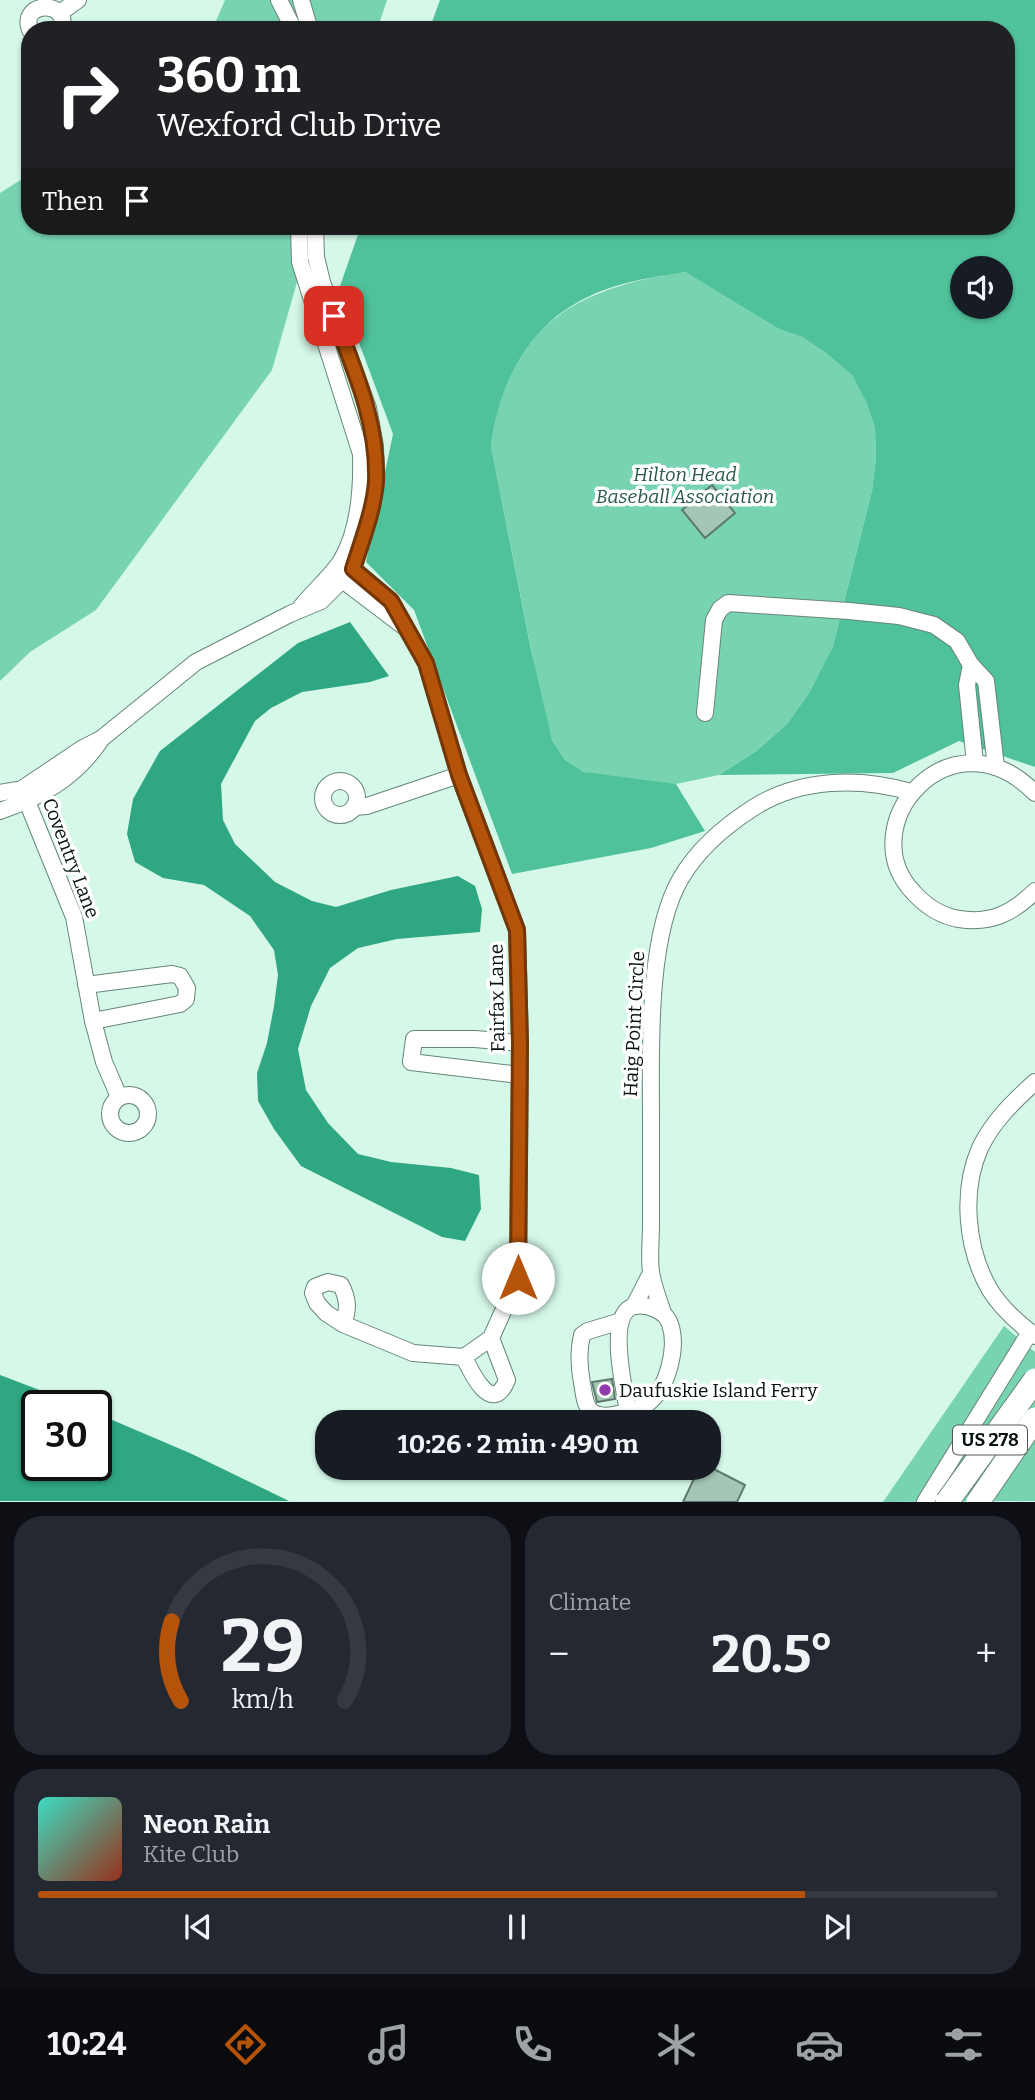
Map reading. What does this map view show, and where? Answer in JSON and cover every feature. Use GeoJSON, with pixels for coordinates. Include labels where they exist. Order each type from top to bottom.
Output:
{"type":"FeatureCollection","features":[{"type":"Feature","properties":{"kind":"highway","name":"US 278"},"geometry":{"type":"LineString","coordinates":[[947,1502],[1035,1380]]}},
{"type":"Feature","properties":{"kind":"highway","name":"US 278"},"geometry":{"type":"LineString","coordinates":[[978,1502],[1035,1419]]}},
{"type":"Feature","properties":{"kind":"street"},"geometry":{"type":"LineString","coordinates":[[61,12],[78,0]]}},
{"type":"Feature","properties":{"kind":"street"},"geometry":{"type":"LineString","coordinates":[[279,0],[290,21]]}},
{"type":"Feature","properties":{"kind":"street"},"geometry":{"type":"LineString","coordinates":[[301,0],[307,21]]}},
{"type":"Feature","properties":{"kind":"street"},"geometry":{"type":"LineString","coordinates":[[28,21],[34,8],[45,4],[61,12],[63,21]]}},
{"type":"Feature","properties":{"kind":"street"},"geometry":{"type":"LineString","coordinates":[[0,811],[83,748],[101,739],[196,662],[300,609],[342,571],[370,515],[376,482],[375,446],[368,408],[318,295],[300,262],[299,235]]}},
{"type":"Feature","properties":{"kind":"street"},"geometry":{"type":"LineString","coordinates":[[315,235],[318,295]]}},
{"type":"Feature","properties":{"kind":"street","name":"Fairfax Lane"},"geometry":{"type":"LineString","coordinates":[[342,571],[352,588],[408,629],[426,663],[459,775],[517,930],[520,1043],[518,1278],[491,1338]]}},
{"type":"Feature","properties":{"kind":"street"},"geometry":{"type":"LineString","coordinates":[[705,713],[714,620],[720,609],[728,603],[899,616],[934,625],[957,641],[971,666],[986,681],[996,766]]}},
{"type":"Feature","properties":{"kind":"street"},"geometry":{"type":"LineString","coordinates":[[971,666],[967,685],[975,763]]}},
{"type":"Feature","properties":{"kind":"street"},"geometry":{"type":"LineString","coordinates":[[1035,793],[1021,778],[996,766],[975,763],[951,766],[929,776],[911,792],[899,814],[894,839],[897,864],[908,887],[925,905],[948,917],[973,921],[998,917],[1020,906],[1035,891]]}},
{"type":"Feature","properties":{"kind":"street"},"geometry":{"type":"LineString","coordinates":[[354,807],[367,806],[459,775]]}},
{"type":"Feature","properties":{"kind":"street","name":"Haig Point Circle"},"geometry":{"type":"LineString","coordinates":[[651,1273],[651,1061],[655,979],[666,915],[681,878],[701,851],[738,818],[769,798],[792,789],[816,784],[857,783],[886,785],[911,792]]}},
{"type":"Feature","properties":{"kind":"street"},"geometry":{"type":"LineString","coordinates":[[0,793],[24,795]]}},
{"type":"Feature","properties":{"kind":"street","name":"Coventry Lane"},"geometry":{"type":"LineString","coordinates":[[24,795],[74,917],[93,1021],[104,1062],[119,1097]]}},
{"type":"Feature","properties":{"kind":"street"},"geometry":{"type":"LineString","coordinates":[[86,985],[172,974],[180,976],[187,988],[186,999],[180,1004],[93,1021]]}},
{"type":"Feature","properties":{"kind":"street"},"geometry":{"type":"LineString","coordinates":[[519,1075],[411,1062],[414,1039],[475,1039],[520,1043]]}},
{"type":"Feature","properties":{"kind":"street"},"geometry":{"type":"LineString","coordinates":[[925,1502],[1032,1334],[990,1291],[974,1248],[969,1215],[971,1184],[981,1146],[1007,1107],[1035,1082]]}},
{"type":"Feature","properties":{"kind":"street"},"geometry":{"type":"LineString","coordinates":[[628,1410],[618,1343],[621,1321],[634,1306],[651,1273]]}},
{"type":"Feature","properties":{"kind":"street"},"geometry":{"type":"LineString","coordinates":[[651,1273],[663,1313]]}},
{"type":"Feature","properties":{"kind":"street"},"geometry":{"type":"LineString","coordinates":[[631,1410],[647,1404],[663,1383],[669,1365],[672,1330],[663,1313],[634,1306]]}},
{"type":"Feature","properties":{"kind":"street"},"geometry":{"type":"LineString","coordinates":[[589,1410],[579,1354],[582,1335],[621,1321]]}},
{"type":"Feature","properties":{"kind":"street"},"geometry":{"type":"LineString","coordinates":[[343,1324],[413,1353],[464,1357],[491,1338],[507,1380],[504,1388],[488,1394],[478,1385],[464,1357]]}},
{"type":"Feature","properties":{"kind":"street"},"geometry":{"type":"LineString","coordinates":[[990,1399],[1035,1431]]}},
{"type":"Feature","properties":{"kind":"green space"},"geometry":{"type":"Polygon","coordinates":[[[225,0],[387,0],[380,21],[216,21],[225,0]]]}},
{"type":"Feature","properties":{"kind":"green space"},"geometry":{"type":"Polygon","coordinates":[[[21,180],[21,235],[310,235],[272,370],[96,610],[30,652],[0,681],[0,193],[21,180]]]}},
{"type":"Feature","properties":{"kind":"green space","name":"Hilton Head Baseball Association"},"geometry":{"type":"Polygon","coordinates":[[[685,272],[779,329],[802,337],[852,375],[875,428],[876,459],[872,491],[833,646],[809,693],[787,724],[755,752],[719,775],[676,784],[632,782],[584,772],[565,760],[552,740],[541,700],[491,446],[499,405],[512,371],[530,343],[552,320],[579,303],[610,289],[685,272]]]}},
{"type":"Feature","properties":{"kind":"green space"},"geometry":{"type":"Polygon","coordinates":[[[1004,1326],[1035,1352],[1035,1501],[883,1502],[1004,1326]]]}},
{"type":"Feature","properties":{"kind":"shaded area"},"geometry":{"type":"Polygon","coordinates":[[[440,0],[1035,0],[1035,767],[959,741],[893,773],[719,775],[755,752],[787,724],[809,693],[833,646],[872,491],[876,459],[875,428],[852,375],[802,337],[779,329],[685,272],[641,280],[589,296],[545,326],[528,346],[504,392],[491,446],[531,650],[552,740],[565,760],[584,772],[676,784],[705,831],[651,848],[512,874],[414,610],[366,562],[393,434],[339,289],[358,235],[1015,235],[1015,21],[432,21],[440,0]]]}},
{"type":"Feature","properties":{"kind":"shaded area"},"geometry":{"type":"Polygon","coordinates":[[[350,622],[389,676],[370,682],[302,692],[271,708],[255,721],[221,784],[223,820],[235,844],[275,882],[312,901],[336,907],[391,890],[458,876],[475,886],[482,909],[480,932],[397,939],[358,948],[330,968],[311,1006],[298,1049],[306,1090],[328,1123],[358,1154],[391,1162],[451,1168],[479,1175],[481,1209],[465,1241],[442,1237],[301,1166],[274,1129],[258,1101],[257,1073],[267,1043],[278,975],[274,950],[250,916],[204,885],[163,878],[135,862],[127,834],[133,799],[160,751],[298,643],[350,622]]]}},
{"type":"Feature","properties":{"kind":"shaded area"},"geometry":{"type":"Polygon","coordinates":[[[0,1375],[40,1390],[21,1390],[21,1481],[112,1481],[112,1420],[192,1454],[289,1501],[0,1501],[0,1375]]]}},
{"type":"Feature","properties":{"kind":"building"},"geometry":{"type":"Polygon","coordinates":[[[712,485],[735,513],[705,538],[682,510],[712,485]]]}},
{"type":"Feature","properties":{"kind":"building"},"geometry":{"type":"Polygon","coordinates":[[[612,1379],[615,1399],[597,1402],[592,1382],[612,1379]]]}},
{"type":"Feature","properties":{"kind":"building"},"geometry":{"type":"Polygon","coordinates":[[[721,1473],[745,1485],[737,1502],[683,1502],[693,1480],[721,1480],[721,1473]]]}},
{"type":"Feature","properties":{"kind":"place","name":"Daufuskie Island Ferry"},"geometry":{"type":"Point","coordinates":[605,1390]}},
{"type":"Feature","properties":{"kind":"route"},"geometry":{"type":"LineString","coordinates":[[334,316],[368,408],[375,446],[376,482],[370,515],[353,569],[391,601],[426,663],[459,775],[517,930],[520,1043],[518,1278]]}}]}
